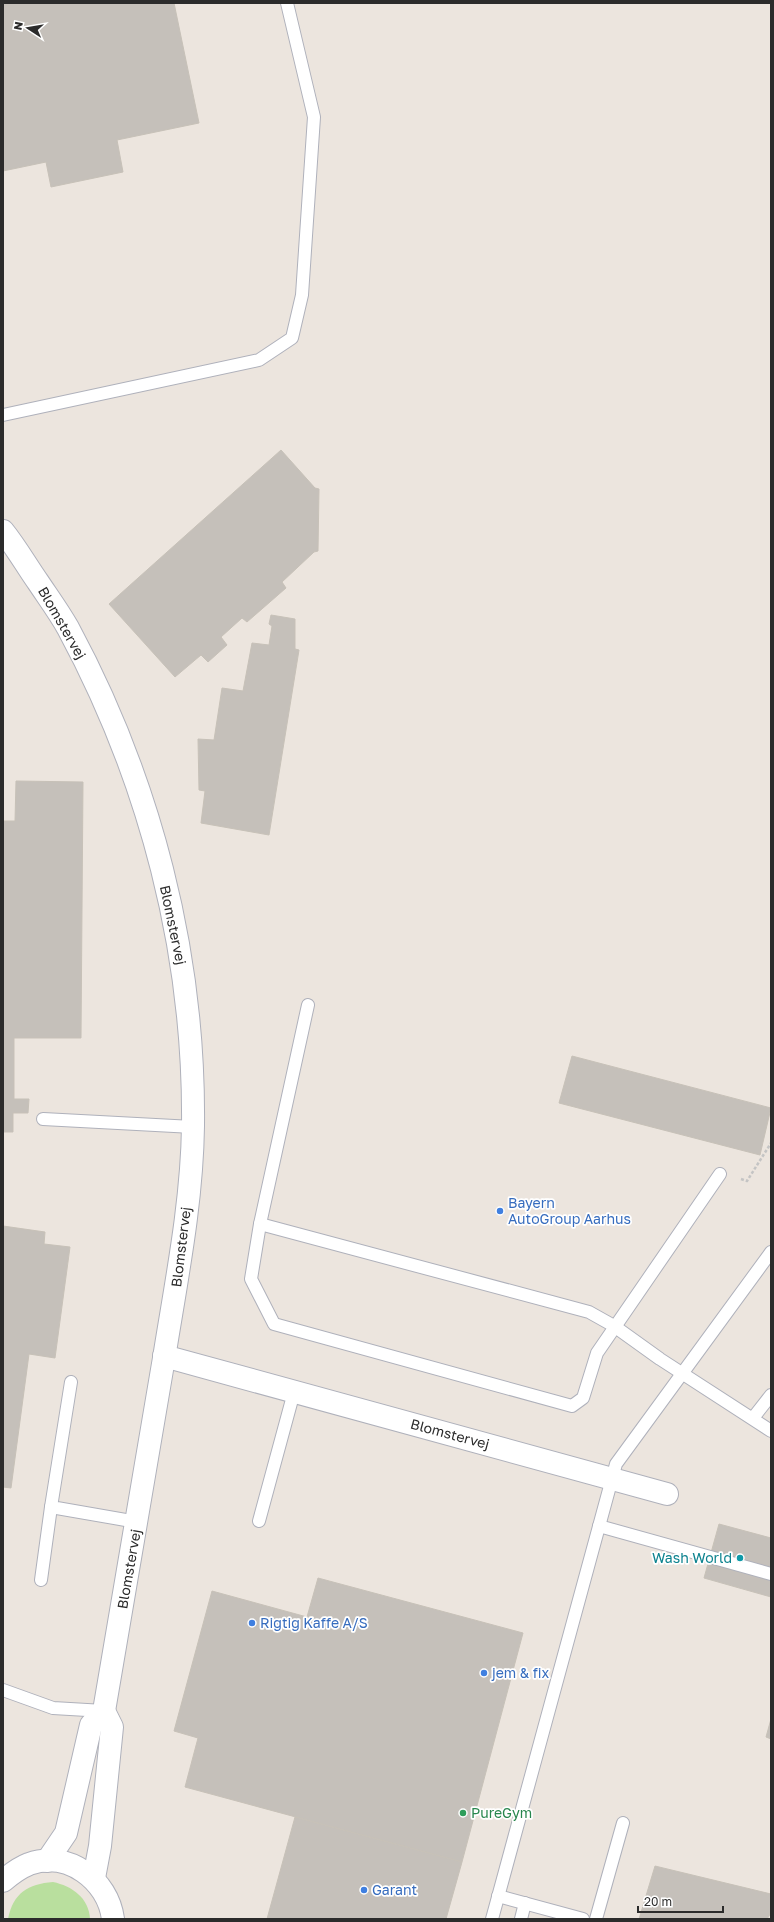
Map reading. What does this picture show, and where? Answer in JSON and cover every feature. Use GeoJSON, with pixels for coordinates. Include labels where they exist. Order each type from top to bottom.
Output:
{"type":"FeatureCollection","features":[{"type":"Feature","properties":{"kind":"street","name":"Blomstervej"},"geometry":{"type":"LineString","coordinates":[[3,531],[67,626],[99,690],[122,743],[150,822],[177,936],[187,1001],[192,1064],[193,1127],[190,1174],[178,1276],[104,1711]]}},
{"type":"Feature","properties":{"kind":"street","name":"Blomstervej"},"geometry":{"type":"LineString","coordinates":[[164,1356],[667,1494]]}},
{"type":"Feature","properties":{"kind":"street"},"geometry":{"type":"LineString","coordinates":[[47,1861],[66,1833],[91,1725],[104,1711],[112,1727],[100,1846],[94,1878]]}},
{"type":"Feature","properties":{"kind":"street"},"geometry":{"type":"LineString","coordinates":[[3,1881],[14,1871],[30,1864],[47,1861],[69,1864],[80,1868],[94,1878],[105,1892],[117,1915]]}},
{"type":"Feature","properties":{"kind":"lane"},"geometry":{"type":"LineString","coordinates":[[3,415],[259,360],[292,338],[302,295],[314,117],[287,3]]}},
{"type":"Feature","properties":{"kind":"lane"},"geometry":{"type":"LineString","coordinates":[[308,1005],[260,1224],[251,1279],[274,1324],[572,1406],[583,1398],[596,1352],[720,1174]]}},
{"type":"Feature","properties":{"kind":"lane"},"geometry":{"type":"LineString","coordinates":[[43,1119],[193,1127]]}},
{"type":"Feature","properties":{"kind":"lane"},"geometry":{"type":"LineString","coordinates":[[260,1224],[589,1312],[614,1326],[771,1431]]}},
{"type":"Feature","properties":{"kind":"lane"},"geometry":{"type":"LineString","coordinates":[[492,1919],[616,1464],[771,1252]]}},
{"type":"Feature","properties":{"kind":"lane"},"geometry":{"type":"LineString","coordinates":[[41,1580],[71,1382]]}},
{"type":"Feature","properties":{"kind":"lane"},"geometry":{"type":"LineString","coordinates":[[259,1521],[294,1392]]}},
{"type":"Feature","properties":{"kind":"lane"},"geometry":{"type":"LineString","coordinates":[[753,1418],[771,1395]]}},
{"type":"Feature","properties":{"kind":"lane"},"geometry":{"type":"LineString","coordinates":[[52,1508],[137,1522]]}},
{"type":"Feature","properties":{"kind":"lane"},"geometry":{"type":"LineString","coordinates":[[599,1526],[771,1574]]}},
{"type":"Feature","properties":{"kind":"lane"},"geometry":{"type":"LineString","coordinates":[[3,1690],[53,1708],[104,1711]]}},
{"type":"Feature","properties":{"kind":"lane"},"geometry":{"type":"LineString","coordinates":[[596,1919],[623,1823]]}},
{"type":"Feature","properties":{"kind":"lane"},"geometry":{"type":"LineString","coordinates":[[498,1896],[525,1903],[563,1916],[583,1919]]}},
{"type":"Feature","properties":{"kind":"lane"},"geometry":{"type":"LineString","coordinates":[[521,1919],[525,1903]]}},
{"type":"Feature","properties":{"kind":"path"},"geometry":{"type":"LineString","coordinates":[[720,1174],[747,1181],[771,1143]]}},
{"type":"Feature","properties":{"kind":"green space"},"geometry":{"type":"Polygon","coordinates":[[[53,1882],[73,1890],[83,1899],[89,1912],[90,1919],[8,1919],[10,1910],[18,1896],[36,1885],[53,1882]]]}},
{"type":"Feature","properties":{"kind":"building"},"geometry":{"type":"Polygon","coordinates":[[[3,3],[174,3],[199,123],[117,140],[123,172],[51,187],[46,162],[3,171],[3,3]]]}},
{"type":"Feature","properties":{"kind":"building"},"geometry":{"type":"Polygon","coordinates":[[[281,450],[315,488],[319,489],[318,551],[314,552],[282,582],[286,588],[247,622],[242,618],[221,637],[227,645],[208,662],[201,655],[175,677],[109,604],[281,450]]]}},
{"type":"Feature","properties":{"kind":"building"},"geometry":{"type":"Polygon","coordinates":[[[271,615],[295,619],[295,649],[299,650],[269,835],[201,823],[205,791],[199,790],[198,739],[214,740],[222,688],[243,691],[252,643],[269,645],[272,626],[269,624],[271,615]]]}},
{"type":"Feature","properties":{"kind":"building"},"geometry":{"type":"Polygon","coordinates":[[[16,781],[83,782],[81,1038],[14,1038],[14,1099],[29,1099],[28,1113],[13,1113],[13,1132],[3,1132],[3,821],[15,821],[16,781]]]}},
{"type":"Feature","properties":{"kind":"building"},"geometry":{"type":"Polygon","coordinates":[[[572,1056],[771,1108],[760,1155],[559,1103],[572,1056]]]}},
{"type":"Feature","properties":{"kind":"building"},"geometry":{"type":"Polygon","coordinates":[[[3,1226],[45,1232],[44,1244],[70,1247],[55,1358],[29,1354],[11,1488],[3,1487],[3,1226]]]}},
{"type":"Feature","properties":{"kind":"building","name":"Wash World"},"geometry":{"type":"Polygon","coordinates":[[[719,1524],[771,1538],[771,1597],[704,1578],[719,1524]]]}},
{"type":"Feature","properties":{"kind":"building"},"geometry":{"type":"Polygon","coordinates":[[[318,1578],[523,1633],[462,1862],[185,1787],[198,1738],[174,1731],[212,1591],[307,1617],[318,1578]]]}},
{"type":"Feature","properties":{"kind":"building"},"geometry":{"type":"Polygon","coordinates":[[[771,1719],[771,1739],[766,1737],[771,1719]]]}},
{"type":"Feature","properties":{"kind":"building","name":"Garant"},"geometry":{"type":"Polygon","coordinates":[[[295,1817],[462,1862],[446,1919],[267,1919],[295,1817]]]}},
{"type":"Feature","properties":{"kind":"building"},"geometry":{"type":"Polygon","coordinates":[[[655,1866],[771,1894],[771,1913],[767,1919],[639,1919],[655,1866]]]}},
{"type":"Feature","properties":{"kind":"place","name":"Bayern AutoGroup Aarhus"},"geometry":{"type":"Point","coordinates":[500,1211]}},
{"type":"Feature","properties":{"kind":"place","name":"Wash World"},"geometry":{"type":"Point","coordinates":[740,1558]}},
{"type":"Feature","properties":{"kind":"place","name":"Rigtig Kaffe A/S"},"geometry":{"type":"Point","coordinates":[252,1623]}},
{"type":"Feature","properties":{"kind":"place","name":"jem & fix"},"geometry":{"type":"Point","coordinates":[484,1673]}},
{"type":"Feature","properties":{"kind":"place","name":"PureGym"},"geometry":{"type":"Point","coordinates":[463,1813]}},
{"type":"Feature","properties":{"kind":"place","name":"Garant"},"geometry":{"type":"Point","coordinates":[364,1890]}}]}
